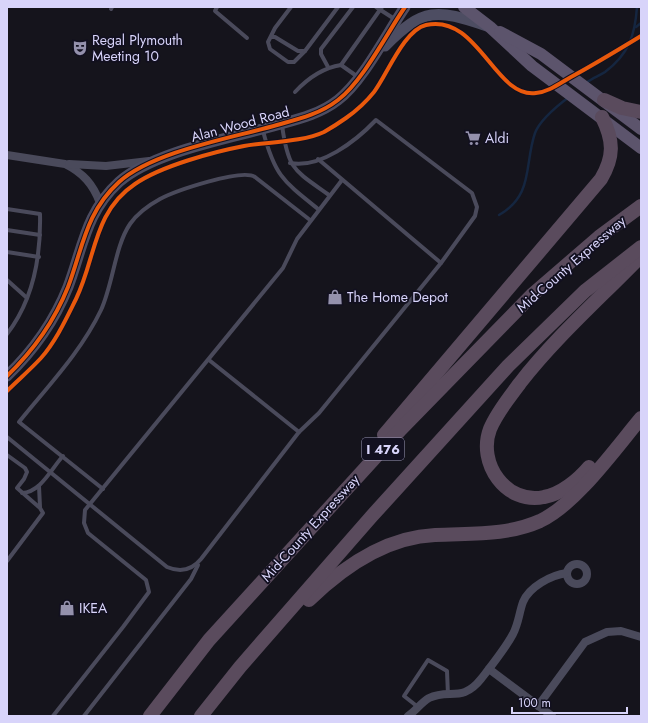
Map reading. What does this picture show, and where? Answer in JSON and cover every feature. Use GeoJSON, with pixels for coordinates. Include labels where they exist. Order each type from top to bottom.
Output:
{"type":"FeatureCollection","features":[{"type":"Feature","properties":{"kind":"highway"},"geometry":{"type":"LineString","coordinates":[[610,104],[641,112]]}},
{"type":"Feature","properties":{"kind":"highway"},"geometry":{"type":"LineString","coordinates":[[209,640],[601,180],[609,165],[611,145],[609,132],[602,117]]}},
{"type":"Feature","properties":{"kind":"highway","name":"Mid-County Expressway"},"geometry":{"type":"LineString","coordinates":[[150,716],[209,640],[401,429],[533,294],[599,237],[641,206]]}},
{"type":"Feature","properties":{"kind":"highway","name":"I 476"},"geometry":{"type":"LineString","coordinates":[[201,716],[240,667],[371,517],[508,366],[585,291],[641,247]]}},
{"type":"Feature","properties":{"kind":"highway"},"geometry":{"type":"LineString","coordinates":[[641,256],[542,355],[502,407],[490,429],[486,447],[491,468],[501,484],[520,496],[544,497],[564,489],[587,470],[641,406]]}},
{"type":"Feature","properties":{"kind":"highway"},"geometry":{"type":"LineString","coordinates":[[240,667],[334,577],[372,553],[400,540],[434,534],[488,534],[516,529],[539,521],[559,510],[580,489],[641,418]]}},
{"type":"Feature","properties":{"kind":"main road"},"geometry":{"type":"LineString","coordinates":[[464,7],[490,27],[532,66],[602,117],[641,148]]}},
{"type":"Feature","properties":{"kind":"main road"},"geometry":{"type":"LineString","coordinates":[[490,27],[541,54],[610,104],[641,129]]}},
{"type":"Feature","properties":{"kind":"street","name":"Alan Wood Road"},"geometry":{"type":"LineString","coordinates":[[7,376],[25,358],[47,330],[68,286],[84,236],[100,203],[110,190],[145,164],[307,117],[331,105],[346,93],[368,64],[405,7]]}},
{"type":"Feature","properties":{"kind":"street"},"geometry":{"type":"LineString","coordinates":[[368,64],[408,24],[425,15],[455,15],[490,27]]}},
{"type":"Feature","properties":{"kind":"street"},"geometry":{"type":"LineString","coordinates":[[7,155],[88,166],[123,165],[165,157]]}},
{"type":"Feature","properties":{"kind":"street"},"geometry":{"type":"LineString","coordinates":[[65,164],[87,179],[95,190],[100,203]]}},
{"type":"Feature","properties":{"kind":"street"},"geometry":{"type":"LineString","coordinates":[[408,716],[429,698],[462,694],[468,691],[489,669],[513,635],[520,619],[522,604],[526,596],[546,580],[567,573]]}},
{"type":"Feature","properties":{"kind":"street"},"geometry":{"type":"LineString","coordinates":[[538,706],[585,642],[607,632],[621,631],[641,636]]}},
{"type":"Feature","properties":{"kind":"street"},"geometry":{"type":"LineString","coordinates":[[489,669],[552,716]]}},
{"type":"Feature","properties":{"kind":"lane"},"geometry":{"type":"LineString","coordinates":[[218,7],[214,11],[247,38]]}},
{"type":"Feature","properties":{"kind":"lane"},"geometry":{"type":"LineString","coordinates":[[290,7],[268,42],[270,49],[288,62],[294,62],[305,51],[338,7]]}},
{"type":"Feature","properties":{"kind":"lane"},"geometry":{"type":"LineString","coordinates":[[328,67],[321,54],[322,49],[352,7]]}},
{"type":"Feature","properties":{"kind":"lane"},"geometry":{"type":"LineString","coordinates":[[341,65],[379,8],[396,20]]}},
{"type":"Feature","properties":{"kind":"lane"},"geometry":{"type":"LineString","coordinates":[[270,37],[275,37],[298,51],[305,51]]}},
{"type":"Feature","properties":{"kind":"lane"},"geometry":{"type":"LineString","coordinates":[[295,92],[305,81],[328,67],[341,65],[358,77]]}},
{"type":"Feature","properties":{"kind":"lane"},"geometry":{"type":"LineString","coordinates":[[7,437],[167,567],[186,570],[195,566],[299,432],[319,413],[441,263],[475,216],[477,208],[472,193],[376,120],[344,146],[318,159],[307,164],[290,163]]}},
{"type":"Feature","properties":{"kind":"lane"},"geometry":{"type":"LineString","coordinates":[[282,124],[286,152],[290,163],[303,176],[329,196]]}},
{"type":"Feature","properties":{"kind":"lane"},"geometry":{"type":"LineString","coordinates":[[263,129],[277,171],[288,185],[318,209]]}},
{"type":"Feature","properties":{"kind":"lane"},"geometry":{"type":"LineString","coordinates":[[318,159],[441,263]]}},
{"type":"Feature","properties":{"kind":"lane"},"geometry":{"type":"LineString","coordinates":[[103,489],[19,422],[77,351],[93,325],[106,294],[125,232],[138,216],[152,204],[173,193],[189,187],[246,174],[255,177],[310,220]]}},
{"type":"Feature","properties":{"kind":"lane"},"geometry":{"type":"LineString","coordinates":[[53,716],[149,592],[146,580],[88,533],[84,520],[85,510],[283,268],[297,238],[342,180]]}},
{"type":"Feature","properties":{"kind":"lane"},"geometry":{"type":"LineString","coordinates":[[7,209],[40,214],[40,236],[36,274],[20,314],[7,334]]}},
{"type":"Feature","properties":{"kind":"lane"},"geometry":{"type":"LineString","coordinates":[[7,230],[40,236]]}},
{"type":"Feature","properties":{"kind":"lane"},"geometry":{"type":"LineString","coordinates":[[7,252],[38,257]]}},
{"type":"Feature","properties":{"kind":"lane"},"geometry":{"type":"LineString","coordinates":[[7,280],[27,298]]}},
{"type":"Feature","properties":{"kind":"lane"},"geometry":{"type":"LineString","coordinates":[[209,360],[299,432]]}},
{"type":"Feature","properties":{"kind":"lane"},"geometry":{"type":"LineString","coordinates":[[7,455],[25,468],[27,472],[16,488],[40,508],[43,513],[42,517],[7,561]]}},
{"type":"Feature","properties":{"kind":"lane"},"geometry":{"type":"LineString","coordinates":[[22,493],[28,492],[39,486],[63,456]]}},
{"type":"Feature","properties":{"kind":"lane"},"geometry":{"type":"LineString","coordinates":[[39,486],[40,508]]}},
{"type":"Feature","properties":{"kind":"lane"},"geometry":{"type":"LineString","coordinates":[[84,716],[191,579],[201,559]]}},
{"type":"Feature","properties":{"kind":"lane"},"geometry":{"type":"LineString","coordinates":[[418,708],[404,696],[428,660],[447,671],[448,695]]}},
{"type":"Feature","properties":{"kind":"waterway"},"geometry":{"type":"LineString","coordinates":[[586,83],[605,72],[620,58],[625,51],[635,26],[637,7]]}},
{"type":"Feature","properties":{"kind":"waterway"},"geometry":{"type":"LineString","coordinates":[[636,27],[641,23]]}},
{"type":"Feature","properties":{"kind":"waterway"},"geometry":{"type":"LineString","coordinates":[[499,215],[510,207],[518,198],[523,189],[537,128],[549,114],[569,97]]}},
{"type":"Feature","properties":{"kind":"cycle path"},"geometry":{"type":"LineString","coordinates":[[7,376],[26,356],[50,324],[68,287],[92,218],[99,205],[119,182],[134,171],[173,154],[301,118],[331,105],[347,92],[356,81],[374,56],[405,7]]}},
{"type":"Feature","properties":{"kind":"cycle path"},"geometry":{"type":"LineString","coordinates":[[7,391],[41,358],[60,330],[83,283],[97,237],[111,208],[121,195],[146,177],[188,160],[218,152],[244,146],[306,138],[324,132],[338,124],[368,99],[410,35],[426,25],[444,25],[459,31],[473,43],[509,83],[522,91],[536,93],[554,87],[641,36]]}},
{"type":"Feature","properties":{"kind":"place","name":"Regal Plymouth Meeting 10"},"geometry":{"type":"Point","coordinates":[80,48]}},
{"type":"Feature","properties":{"kind":"place","name":"Aldi"},"geometry":{"type":"Point","coordinates":[473,138]}},
{"type":"Feature","properties":{"kind":"place","name":"The Home Depot"},"geometry":{"type":"Point","coordinates":[335,297]}},
{"type":"Feature","properties":{"kind":"place","name":"IKEA"},"geometry":{"type":"Point","coordinates":[67,608]}}]}
